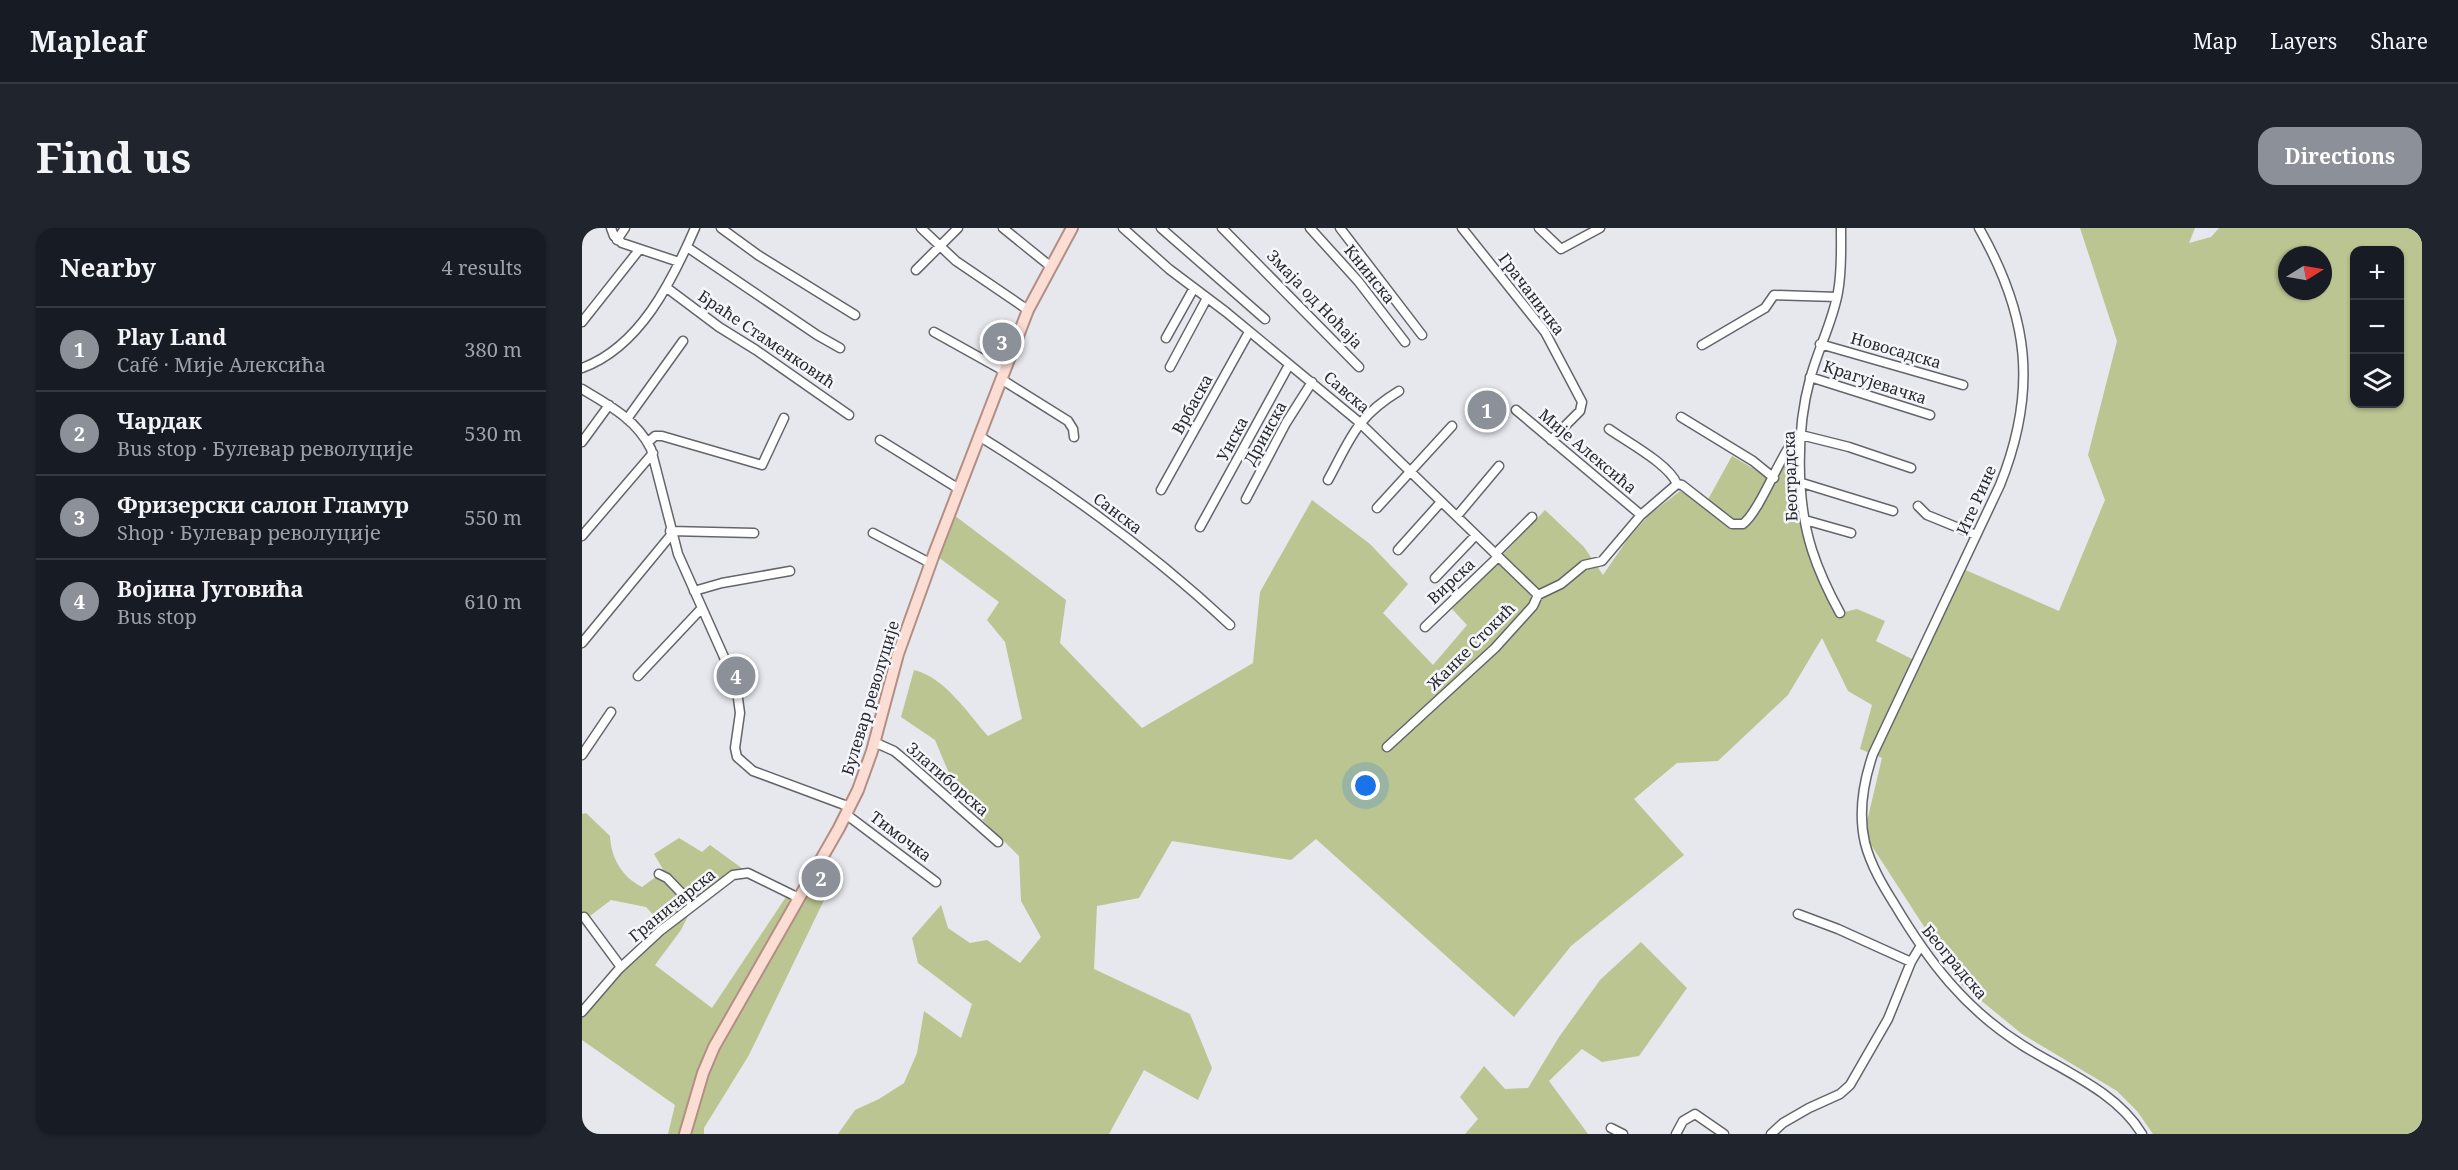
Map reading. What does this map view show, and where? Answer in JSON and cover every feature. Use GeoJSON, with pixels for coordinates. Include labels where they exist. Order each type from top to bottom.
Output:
{"type":"FeatureCollection","features":[{"type":"Feature","properties":{"kind":"main road","name":"Булевар револуције"},"geometry":{"type":"LineString","coordinates":[[685,1134],[708,1059],[848,811],[865,774],[898,654],[930,563],[1028,310],[1072,228]]}},
{"type":"Feature","properties":{"kind":"street"},"geometry":{"type":"LineString","coordinates":[[611,228],[617,240],[639,250],[680,262]]}},
{"type":"Feature","properties":{"kind":"street"},"geometry":{"type":"LineString","coordinates":[[617,240],[625,228]]}},
{"type":"Feature","properties":{"kind":"street"},"geometry":{"type":"LineString","coordinates":[[582,368],[599,362],[611,353],[640,324],[667,288],[695,228]]}},
{"type":"Feature","properties":{"kind":"street"},"geometry":{"type":"LineString","coordinates":[[721,228],[758,255],[855,315]]}},
{"type":"Feature","properties":{"kind":"street"},"geometry":{"type":"LineString","coordinates":[[921,228],[956,261],[1028,310]]}},
{"type":"Feature","properties":{"kind":"street"},"geometry":{"type":"LineString","coordinates":[[916,270],[958,228]]}},
{"type":"Feature","properties":{"kind":"street"},"geometry":{"type":"LineString","coordinates":[[1004,228],[1050,266]]}},
{"type":"Feature","properties":{"kind":"street","name":"Савска"},"geometry":{"type":"LineString","coordinates":[[1123,228],[1359,422],[1538,595]]}},
{"type":"Feature","properties":{"kind":"street"},"geometry":{"type":"LineString","coordinates":[[1161,228],[1264,319]]}},
{"type":"Feature","properties":{"kind":"street","name":"Змаја од Ноћаја"},"geometry":{"type":"LineString","coordinates":[[1222,228],[1359,367]]}},
{"type":"Feature","properties":{"kind":"street","name":"Книнска"},"geometry":{"type":"LineString","coordinates":[[1310,228],[1358,281],[1405,342]]}},
{"type":"Feature","properties":{"kind":"street"},"geometry":{"type":"LineString","coordinates":[[1340,228],[1422,335]]}},
{"type":"Feature","properties":{"kind":"street","name":"Грачаничка"},"geometry":{"type":"LineString","coordinates":[[1462,228],[1545,333],[1582,402],[1580,411],[1551,440]]}},
{"type":"Feature","properties":{"kind":"street"},"geometry":{"type":"LineString","coordinates":[[1539,228],[1560,249],[1600,228]]}},
{"type":"Feature","properties":{"kind":"street","name":"Београдска"},"geometry":{"type":"LineString","coordinates":[[1840,613],[1819,570],[1805,520],[1801,435],[1810,377],[1837,297],[1842,262],[1841,228]]}},
{"type":"Feature","properties":{"kind":"street","name":"Ите Рине"},"geometry":{"type":"LineString","coordinates":[[1866,772],[2000,485],[2012,453],[2019,423],[2023,374],[2020,333],[2012,298],[1998,262],[1979,228]]}},
{"type":"Feature","properties":{"kind":"street"},"geometry":{"type":"LineString","coordinates":[[687,247],[840,348]]}},
{"type":"Feature","properties":{"kind":"street"},"geometry":{"type":"LineString","coordinates":[[582,322],[639,250]]}},
{"type":"Feature","properties":{"kind":"street","name":"Браће Стаменковић"},"geometry":{"type":"LineString","coordinates":[[667,288],[714,324],[764,355],[849,415]]}},
{"type":"Feature","properties":{"kind":"street"},"geometry":{"type":"LineString","coordinates":[[1166,338],[1194,288]]}},
{"type":"Feature","properties":{"kind":"street"},"geometry":{"type":"LineString","coordinates":[[1702,345],[1765,308],[1774,295],[1837,297]]}},
{"type":"Feature","properties":{"kind":"street"},"geometry":{"type":"LineString","coordinates":[[1170,367],[1207,298]]}},
{"type":"Feature","properties":{"kind":"street"},"geometry":{"type":"LineString","coordinates":[[934,332],[1002,375],[1068,421],[1073,429],[1074,437]]}},
{"type":"Feature","properties":{"kind":"street","name":"Врбаска"},"geometry":{"type":"LineString","coordinates":[[1161,490],[1249,332]]}},
{"type":"Feature","properties":{"kind":"street"},"geometry":{"type":"LineString","coordinates":[[627,418],[683,341]]}},
{"type":"Feature","properties":{"kind":"street","name":"Новосадска"},"geometry":{"type":"LineString","coordinates":[[1820,344],[1963,385]]}},
{"type":"Feature","properties":{"kind":"street","name":"Унска"},"geometry":{"type":"LineString","coordinates":[[1200,527],[1289,364]]}},
{"type":"Feature","properties":{"kind":"street","name":"Крагујевачка"},"geometry":{"type":"LineString","coordinates":[[1810,377],[1930,415]]}},
{"type":"Feature","properties":{"kind":"street","name":"Дринска"},"geometry":{"type":"LineString","coordinates":[[1245,499],[1286,423],[1312,382]]}},
{"type":"Feature","properties":{"kind":"street"},"geometry":{"type":"LineString","coordinates":[[582,389],[627,418],[648,442],[653,453],[671,533],[701,609],[638,676]]}},
{"type":"Feature","properties":{"kind":"street"},"geometry":{"type":"LineString","coordinates":[[1328,480],[1359,422],[1376,405],[1399,391]]}},
{"type":"Feature","properties":{"kind":"street"},"geometry":{"type":"LineString","coordinates":[[582,442],[609,405]]}},
{"type":"Feature","properties":{"kind":"street","name":"Мије Алексића"},"geometry":{"type":"LineString","coordinates":[[1516,410],[1641,515]]}},
{"type":"Feature","properties":{"kind":"street"},"geometry":{"type":"LineString","coordinates":[[1681,417],[1752,461],[1774,478]]}},
{"type":"Feature","properties":{"kind":"street"},"geometry":{"type":"LineString","coordinates":[[648,442],[655,436],[662,436],[762,465],[784,418]]}},
{"type":"Feature","properties":{"kind":"street"},"geometry":{"type":"LineString","coordinates":[[1377,508],[1452,426]]}},
{"type":"Feature","properties":{"kind":"street"},"geometry":{"type":"LineString","coordinates":[[1609,429],[1653,459],[1675,478],[1677,484],[1732,524],[1739,525],[1748,520],[1774,478],[1793,439],[1801,435],[1849,447],[1911,468]]}},
{"type":"Feature","properties":{"kind":"street","name":"Санска"},"geometry":{"type":"LineString","coordinates":[[979,436],[1109,524],[1181,580],[1230,625]]}},
{"type":"Feature","properties":{"kind":"street"},"geometry":{"type":"LineString","coordinates":[[880,440],[959,489]]}},
{"type":"Feature","properties":{"kind":"street"},"geometry":{"type":"LineString","coordinates":[[582,536],[653,453]]}},
{"type":"Feature","properties":{"kind":"street"},"geometry":{"type":"LineString","coordinates":[[1457,516],[1499,466]]}},
{"type":"Feature","properties":{"kind":"street"},"geometry":{"type":"LineString","coordinates":[[1802,483],[1893,511]]}},
{"type":"Feature","properties":{"kind":"street","name":"Жанке Стокић"},"geometry":{"type":"LineString","coordinates":[[1387,747],[1495,648],[1533,606],[1538,595],[1561,584],[1584,565],[1602,561],[1641,515],[1677,484]]}},
{"type":"Feature","properties":{"kind":"street"},"geometry":{"type":"LineString","coordinates":[[1398,550],[1441,502]]}},
{"type":"Feature","properties":{"kind":"street"},"geometry":{"type":"LineString","coordinates":[[1918,506],[1927,515],[1976,535]]}},
{"type":"Feature","properties":{"kind":"street","name":"Вирска"},"geometry":{"type":"LineString","coordinates":[[1425,627],[1532,517]]}},
{"type":"Feature","properties":{"kind":"street"},"geometry":{"type":"LineString","coordinates":[[1805,520],[1851,532]]}},
{"type":"Feature","properties":{"kind":"street"},"geometry":{"type":"LineString","coordinates":[[671,533],[753,533]]}},
{"type":"Feature","properties":{"kind":"street"},"geometry":{"type":"LineString","coordinates":[[582,643],[671,533]]}},
{"type":"Feature","properties":{"kind":"street"},"geometry":{"type":"LineString","coordinates":[[873,533],[930,563]]}},
{"type":"Feature","properties":{"kind":"street"},"geometry":{"type":"LineString","coordinates":[[1435,578],[1476,536]]}},
{"type":"Feature","properties":{"kind":"street"},"geometry":{"type":"LineString","coordinates":[[694,591],[722,583],[790,571]]}},
{"type":"Feature","properties":{"kind":"street","name":"Тимочка"},"geometry":{"type":"LineString","coordinates":[[701,609],[736,684],[740,713],[735,748],[738,760],[771,778],[848,811],[936,882]]}},
{"type":"Feature","properties":{"kind":"street"},"geometry":{"type":"LineString","coordinates":[[582,755],[611,712]]}},
{"type":"Feature","properties":{"kind":"street","name":"Златиборска"},"geometry":{"type":"LineString","coordinates":[[874,742],[894,751],[998,843]]}},
{"type":"Feature","properties":{"kind":"street","name":"Београдска"},"geometry":{"type":"LineString","coordinates":[[1866,772],[1861,813],[1867,849],[1887,892],[1920,947],[1950,984],[1981,1016],[2021,1045],[2069,1072],[2112,1101],[2128,1115],[2142,1134]]}},
{"type":"Feature","properties":{"kind":"street","name":"Граничарска"},"geometry":{"type":"LineString","coordinates":[[582,1012],[621,968],[693,905],[733,875],[740,873],[756,876],[799,898]]}},
{"type":"Feature","properties":{"kind":"street"},"geometry":{"type":"LineString","coordinates":[[659,874],[667,878],[693,905]]}},
{"type":"Feature","properties":{"kind":"street"},"geometry":{"type":"LineString","coordinates":[[1798,914],[1838,929],[1911,962]]}},
{"type":"Feature","properties":{"kind":"street"},"geometry":{"type":"LineString","coordinates":[[584,917],[621,968]]}},
{"type":"Feature","properties":{"kind":"street"},"geometry":{"type":"LineString","coordinates":[[1771,1134],[1809,1108],[1840,1094],[1850,1086],[1888,1019],[1911,962],[1920,947]]}},
{"type":"Feature","properties":{"kind":"street"},"geometry":{"type":"LineString","coordinates":[[1676,1134],[1683,1121],[1695,1114],[1724,1134]]}},
{"type":"Feature","properties":{"kind":"street"},"geometry":{"type":"LineString","coordinates":[[1611,1128],[1623,1134]]}},
{"type":"Feature","properties":{"kind":"green space"},"geometry":{"type":"Polygon","coordinates":[[[2080,228],[2195,228],[2189,243],[2211,237],[2219,228],[2422,228],[2422,1134],[2153,1134],[2137,1111],[2117,1091],[2022,1034],[1962,985],[1864,834],[1882,758],[1860,749],[1872,705],[1848,691],[1822,638],[1788,695],[1718,761],[1677,763],[1634,799],[1684,855],[1571,946],[1514,1017],[1316,839],[1291,860],[1172,841],[1139,898],[1097,906],[1094,969],[1190,1014],[1212,1068],[1198,1100],[1144,1070],[1109,1134],[838,1134],[855,1110],[879,1099],[904,1083],[917,1053],[924,1011],[961,1038],[972,1004],[918,963],[912,938],[941,905],[948,928],[970,943],[987,940],[1020,963],[1041,937],[1021,901],[1019,856],[959,797],[935,740],[901,717],[914,670],[926,674],[946,688],[988,736],[1022,719],[1005,642],[987,620],[999,602],[934,554],[950,512],[1066,600],[1060,643],[1142,728],[1253,663],[1260,592],[1312,500],[1370,544],[1408,584],[1383,613],[1433,665],[1467,625],[1452,609],[1545,510],[1584,547],[1603,575],[1627,540],[1649,515],[1680,491],[1706,503],[1732,456],[1771,479],[1792,452],[1799,520],[1815,573],[1836,614],[1857,609],[1885,621],[1876,641],[1916,661],[1961,568],[2059,611],[2105,500],[2088,455],[2117,341],[2080,228]]]}},
{"type":"Feature","properties":{"kind":"green space"},"geometry":{"type":"Polygon","coordinates":[[[586,813],[610,836],[615,859],[623,872],[642,887],[664,871],[654,854],[679,838],[702,852],[710,845],[743,869],[692,908],[681,930],[655,965],[712,1008],[786,897],[827,894],[749,1055],[704,1128],[704,1134],[668,1134],[675,1105],[582,1040],[582,1012],[665,927],[646,907],[611,900],[582,922],[582,814],[586,813]]]}},
{"type":"Feature","properties":{"kind":"green space"},"geometry":{"type":"Polygon","coordinates":[[[1641,942],[1687,988],[1639,1056],[1602,1062],[1582,1049],[1549,1081],[1588,1134],[1465,1134],[1478,1119],[1460,1097],[1484,1066],[1505,1089],[1528,1088],[1559,1037],[1600,980],[1641,942]]]}},
{"type":"Feature","properties":{"kind":"place","name":"Фризерски салон Гламур"},"geometry":{"type":"Point","coordinates":[1002,342]}},
{"type":"Feature","properties":{"kind":"place","name":"Play Land"},"geometry":{"type":"Point","coordinates":[1487,410]}},
{"type":"Feature","properties":{"kind":"place","name":"Војина Југовића"},"geometry":{"type":"Point","coordinates":[736,676]}},
{"type":"Feature","properties":{"kind":"place","name":"Чардак"},"geometry":{"type":"Point","coordinates":[821,878]}}]}
